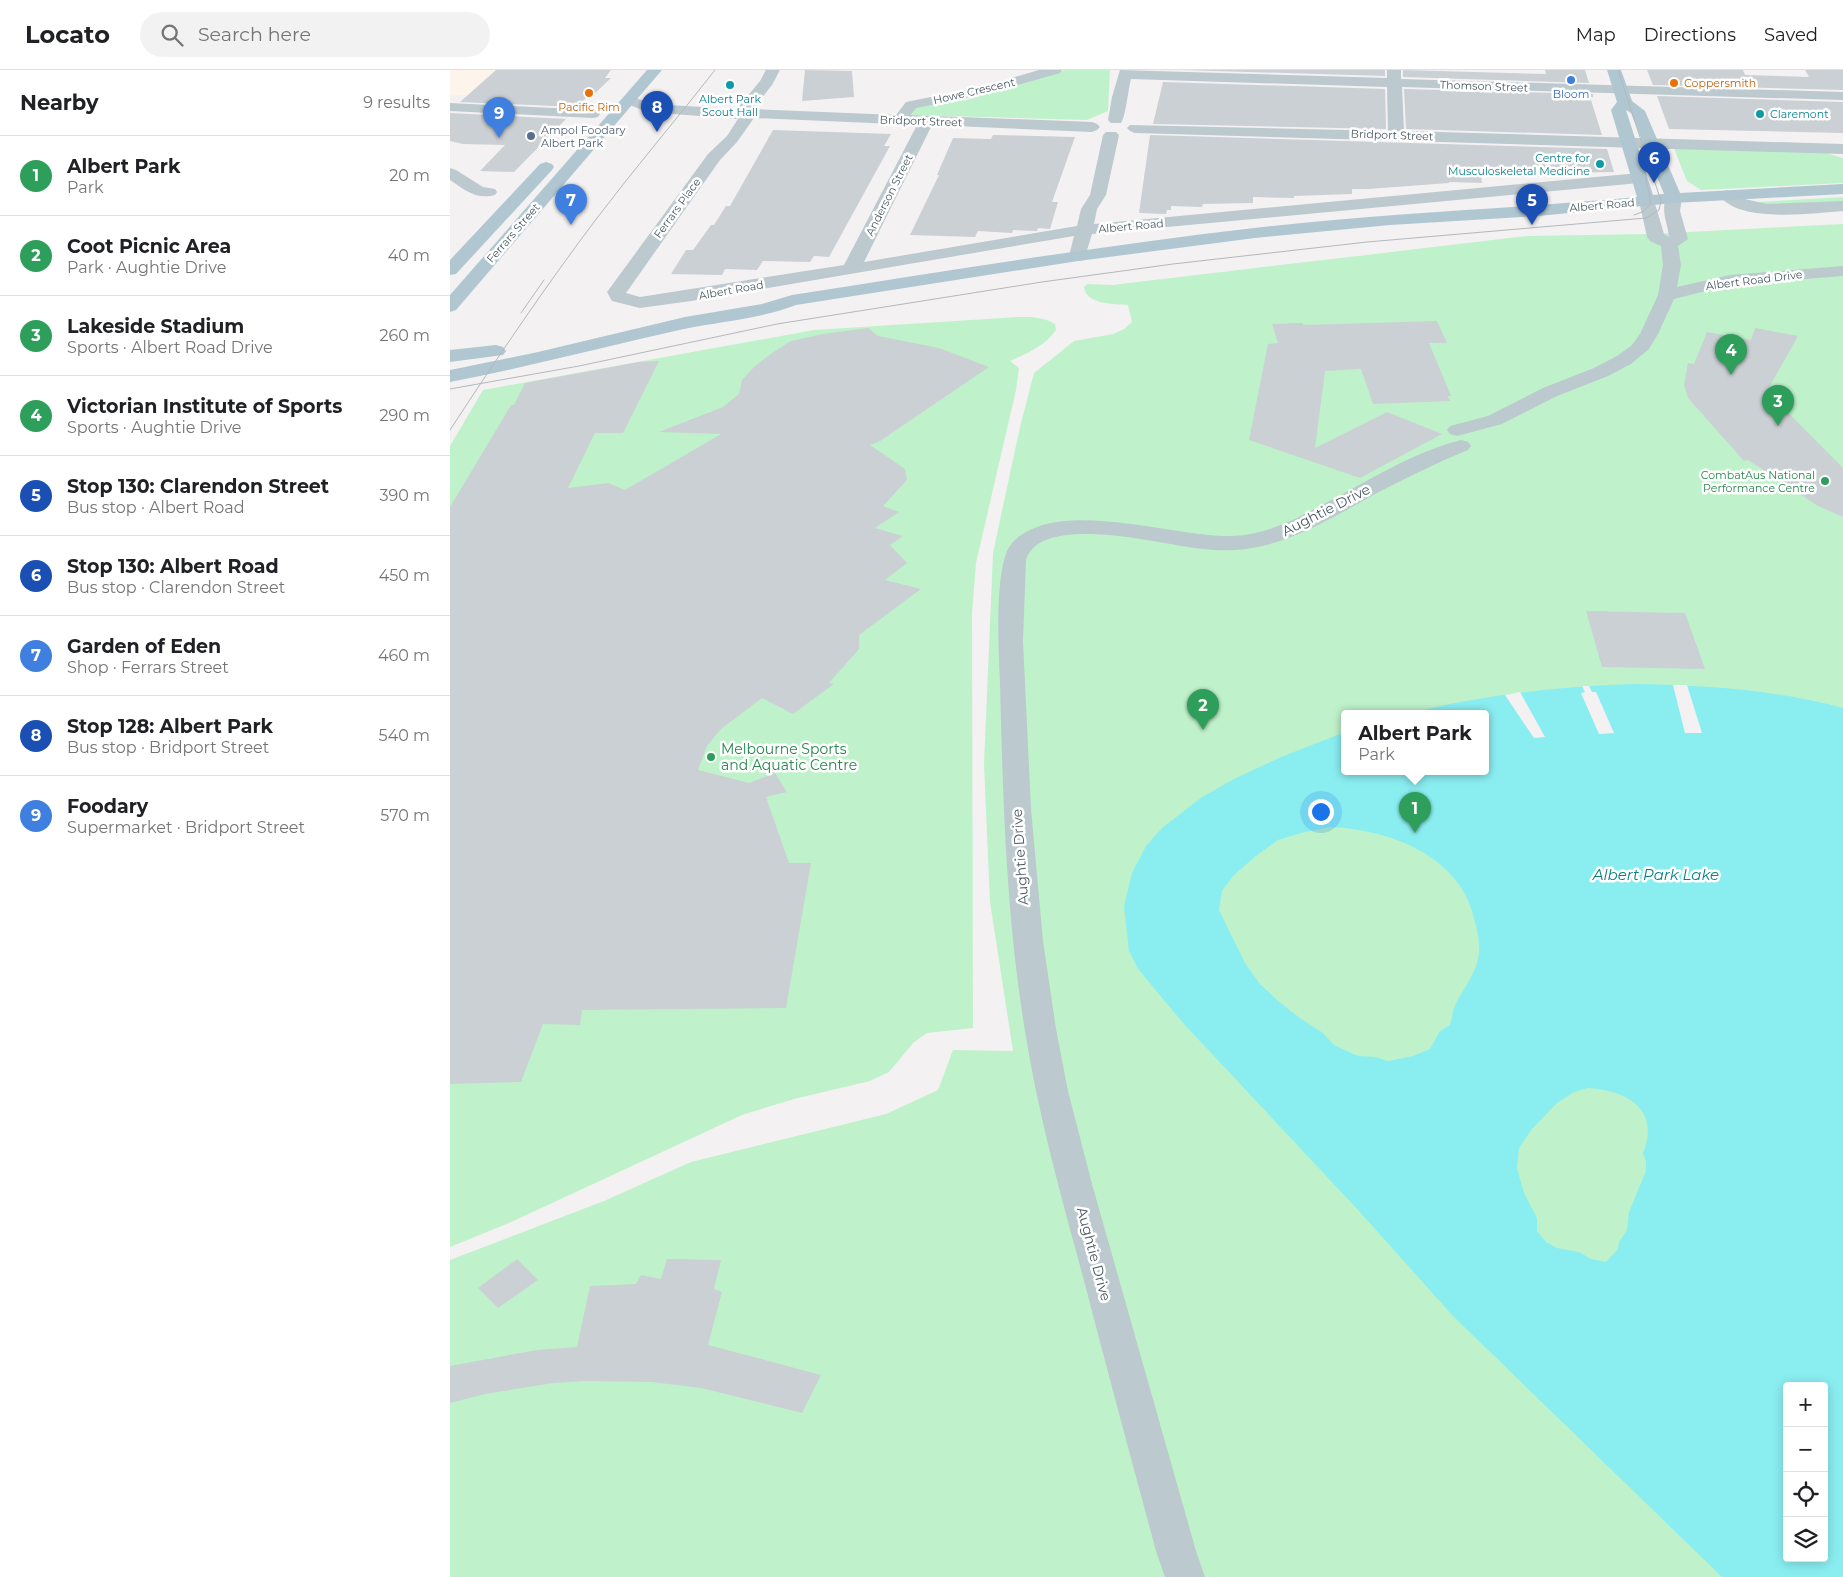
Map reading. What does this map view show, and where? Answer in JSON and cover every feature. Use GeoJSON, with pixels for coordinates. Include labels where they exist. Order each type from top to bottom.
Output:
{"type":"FeatureCollection","features":[{"type":"Feature","properties":{"kind":"main road","name":"Ferrars Street"},"geometry":{"type":"LineString","coordinates":[[450,306],[655,70]]}},
{"type":"Feature","properties":{"kind":"main road"},"geometry":{"type":"LineString","coordinates":[[1614,70],[1622,97],[1638,111],[1650,144],[1664,169],[1674,198]]}},
{"type":"Feature","properties":{"kind":"main road"},"geometry":{"type":"LineString","coordinates":[[1622,97],[1618,110],[1647,201]]}},
{"type":"Feature","properties":{"kind":"main road"},"geometry":{"type":"LineString","coordinates":[[580,129],[598,106],[604,113],[628,102]]}},
{"type":"Feature","properties":{"kind":"main road","name":"Ferrars Street"},"geometry":{"type":"LineString","coordinates":[[450,270],[556,155]]}},
{"type":"Feature","properties":{"kind":"main road"},"geometry":{"type":"LineString","coordinates":[[521,195],[534,194],[551,189]]}},
{"type":"Feature","properties":{"kind":"main road","name":"Albert Road"},"geometry":{"type":"LineString","coordinates":[[450,356],[521,347],[770,298],[792,300],[1179,241],[1382,221],[1674,198],[1843,189]]}},
{"type":"Feature","properties":{"kind":"main road","name":"Albert Road"},"geometry":{"type":"LineString","coordinates":[[450,376],[532,361],[699,320],[777,307],[792,300]]}},
{"type":"Feature","properties":{"kind":"street","name":"Ferrars Place"},"geometry":{"type":"LineString","coordinates":[[627,300],[618,297],[616,292],[714,157],[732,139],[744,114],[767,82],[773,70]]}},
{"type":"Feature","properties":{"kind":"street","name":"Howe Crescent"},"geometry":{"type":"LineString","coordinates":[[900,120],[911,105],[982,91],[1055,70]]}},
{"type":"Feature","properties":{"kind":"street","name":"Thomson Street"},"geometry":{"type":"LineString","coordinates":[[1127,73],[1394,77],[1622,97],[1760,94],[1843,96]]}},
{"type":"Feature","properties":{"kind":"street"},"geometry":{"type":"LineString","coordinates":[[1078,256],[1082,230],[1089,209],[1098,194],[1119,97],[1127,73]]}},
{"type":"Feature","properties":{"kind":"street"},"geometry":{"type":"LineString","coordinates":[[1394,77],[1396,136]]}},
{"type":"Feature","properties":{"kind":"street"},"geometry":{"type":"LineString","coordinates":[[1753,78],[1760,94]]}},
{"type":"Feature","properties":{"kind":"street","name":"Bridport Street"},"geometry":{"type":"LineString","coordinates":[[628,102],[660,109],[744,114],[1092,127],[1099,133],[1113,127],[1127,133],[1135,128],[1650,144]]}},
{"type":"Feature","properties":{"kind":"street"},"geometry":{"type":"LineString","coordinates":[[450,107],[523,109],[598,106]]}},
{"type":"Feature","properties":{"kind":"street","name":"Bridport Street"},"geometry":{"type":"LineString","coordinates":[[609,123],[645,116],[719,118],[744,114]]}},
{"type":"Feature","properties":{"kind":"street","name":"Anderson Street"},"geometry":{"type":"LineString","coordinates":[[851,270],[927,121]]}},
{"type":"Feature","properties":{"kind":"street"},"geometry":{"type":"LineString","coordinates":[[1650,144],[1843,149]]}},
{"type":"Feature","properties":{"kind":"street"},"geometry":{"type":"LineString","coordinates":[[1816,148],[1843,156]]}},
{"type":"Feature","properties":{"kind":"street"},"geometry":{"type":"LineString","coordinates":[[450,173],[480,192],[489,192]]}},
{"type":"Feature","properties":{"kind":"street","name":"Albert Road"},"geometry":{"type":"LineString","coordinates":[[627,300],[640,303],[691,296],[1082,230],[1639,178]]}},
{"type":"Feature","properties":{"kind":"street"},"geometry":{"type":"LineString","coordinates":[[1727,195],[1738,204],[1760,210]]}},
{"type":"Feature","properties":{"kind":"street","name":"Aughtie Drive"},"geometry":{"type":"LineString","coordinates":[[1185,1577],[1176,1551],[1078,1198],[1058,1122],[1040,1030],[1028,953],[1018,840],[1010,617],[1015,557],[1022,546],[1030,540],[1051,530],[1065,527],[1099,528],[1202,542],[1232,544],[1264,538],[1301,525],[1424,460],[1460,437],[1550,392],[1602,372],[1624,360],[1643,344],[1667,295],[1672,265],[1669,244],[1679,239],[1672,211],[1674,198]]}},
{"type":"Feature","properties":{"kind":"street"},"geometry":{"type":"LineString","coordinates":[[1647,201],[1656,236],[1669,244]]}},
{"type":"Feature","properties":{"kind":"street"},"geometry":{"type":"LineString","coordinates":[[1715,212],[1843,206]]}},
{"type":"Feature","properties":{"kind":"street","name":"Albert Road Drive"},"geometry":{"type":"LineString","coordinates":[[1667,295],[1730,280],[1843,271]]}},
{"type":"Feature","properties":{"kind":"shaded area"},"geometry":{"type":"Polygon","coordinates":[[[450,70],[613,70],[585,99],[450,95],[450,70]]]}},
{"type":"Feature","properties":{"kind":"green space"},"geometry":{"type":"Polygon","coordinates":[[[1065,70],[1110,70],[1108,111],[1087,120],[912,115],[916,106],[967,100],[1065,70]]]}},
{"type":"Feature","properties":{"kind":"green space"},"geometry":{"type":"Polygon","coordinates":[[[1673,146],[1819,151],[1843,158],[1843,183],[1701,190],[1687,181],[1673,146]]]}},
{"type":"Feature","properties":{"kind":"green space"},"geometry":{"type":"Polygon","coordinates":[[[1843,197],[1843,202],[1766,207],[1740,203],[1843,197]]]}},
{"type":"Feature","properties":{"kind":"green space"},"geometry":{"type":"Polygon","coordinates":[[[1843,224],[1843,1577],[450,1577],[450,1260],[604,1201],[691,1162],[886,1114],[938,1090],[953,1050],[1013,1051],[990,902],[984,765],[993,553],[1020,427],[1034,373],[1074,341],[1113,334],[1124,329],[1132,322],[1128,305],[1109,304],[1095,300],[1086,293],[1084,287],[1087,284],[1112,285],[1527,236],[1649,234],[1843,224]]]}},
{"type":"Feature","properties":{"kind":"green space","name":"Melbourne Sports and Aquatic Centre"},"geometry":{"type":"Polygon","coordinates":[[[1019,317],[1047,320],[1055,324],[1056,330],[1041,345],[1010,361],[1019,368],[1016,390],[976,563],[972,614],[973,1028],[927,1033],[914,1042],[889,1072],[870,1081],[794,1099],[742,1115],[509,1223],[450,1247],[450,446],[483,390],[814,330],[1019,317]]]}},
{"type":"Feature","properties":{"kind":"water","name":"Albert Park Lake"},"geometry":{"type":"Polygon","coordinates":[[[1631,684],[1711,687],[1790,696],[1843,708],[1843,1577],[1722,1577],[1453,1316],[1358,1210],[1183,1023],[1138,969],[1129,951],[1124,906],[1132,873],[1146,846],[1162,828],[1202,797],[1234,779],[1281,757],[1341,734],[1341,775],[1489,775],[1489,710],[1422,710],[1518,693],[1631,684]],[[1331,827],[1278,840],[1234,875],[1222,891],[1219,910],[1245,963],[1260,984],[1278,1001],[1323,1033],[1334,1045],[1358,1056],[1375,1057],[1388,1061],[1413,1056],[1430,1049],[1440,1031],[1450,1025],[1456,1003],[1476,965],[1479,954],[1479,940],[1468,899],[1455,880],[1440,864],[1421,851],[1400,841],[1377,834],[1331,827]],[[1588,1088],[1574,1092],[1557,1103],[1532,1129],[1519,1148],[1517,1168],[1524,1193],[1537,1218],[1537,1231],[1546,1242],[1557,1248],[1579,1252],[1591,1259],[1606,1262],[1618,1249],[1619,1242],[1627,1230],[1629,1212],[1646,1171],[1643,1153],[1647,1138],[1647,1125],[1644,1114],[1627,1098],[1602,1090],[1588,1088]]]}},
{"type":"Feature","properties":{"kind":"pier"},"geometry":{"type":"Polygon","coordinates":[[[1673,685],[1687,685],[1702,733],[1685,733],[1673,685]]]}},
{"type":"Feature","properties":{"kind":"pier"},"geometry":{"type":"Polygon","coordinates":[[[1582,686],[1589,686],[1592,692],[1596,692],[1614,733],[1599,734],[1581,693],[1585,692],[1582,686]]]}},
{"type":"Feature","properties":{"kind":"pier"},"geometry":{"type":"Polygon","coordinates":[[[1520,692],[1545,737],[1534,738],[1505,695],[1520,692]]]}},
{"type":"Feature","properties":{"kind":"building"},"geometry":{"type":"Polygon","coordinates":[[[496,70],[611,70],[605,78],[611,78],[590,98],[586,98],[577,107],[460,102],[496,70]]]}},
{"type":"Feature","properties":{"kind":"building"},"geometry":{"type":"Polygon","coordinates":[[[805,70],[852,71],[854,97],[802,101],[805,70]]]}},
{"type":"Feature","properties":{"kind":"building"},"geometry":{"type":"Polygon","coordinates":[[[1183,70],[1385,70],[1385,76],[1183,70]]]}},
{"type":"Feature","properties":{"kind":"building"},"geometry":{"type":"Polygon","coordinates":[[[1403,70],[1546,74],[1545,70],[1585,70],[1589,83],[1403,77],[1403,70]]]}},
{"type":"Feature","properties":{"kind":"building"},"geometry":{"type":"Polygon","coordinates":[[[1647,70],[1743,70],[1745,75],[1809,77],[1805,70],[1843,70],[1843,90],[1653,85],[1647,70]]]}},
{"type":"Feature","properties":{"kind":"building"},"geometry":{"type":"Polygon","coordinates":[[[1163,82],[1385,89],[1386,129],[1153,124],[1163,82]]]}},
{"type":"Feature","properties":{"kind":"building"},"geometry":{"type":"Polygon","coordinates":[[[1404,89],[1593,94],[1593,97],[1590,97],[1602,135],[1406,129],[1404,89]]]}},
{"type":"Feature","properties":{"kind":"building"},"geometry":{"type":"Polygon","coordinates":[[[1657,96],[1843,102],[1843,133],[1669,129],[1657,96]]]}},
{"type":"Feature","properties":{"kind":"building"},"geometry":{"type":"Polygon","coordinates":[[[450,113],[566,119],[514,172],[480,171],[505,145],[463,144],[450,141],[450,113]]]}},
{"type":"Feature","properties":{"kind":"building"},"geometry":{"type":"Polygon","coordinates":[[[773,130],[891,134],[884,146],[890,146],[829,257],[814,256],[810,262],[763,261],[757,270],[725,269],[722,275],[671,274],[686,250],[693,250],[711,225],[714,225],[726,206],[730,206],[773,130]]]}},
{"type":"Feature","properties":{"kind":"building"},"geometry":{"type":"Polygon","coordinates":[[[993,135],[1075,137],[1052,202],[1058,202],[1050,229],[1038,228],[1037,231],[1013,230],[1012,233],[978,231],[975,237],[910,235],[939,175],[937,175],[953,138],[991,139],[993,135]]]}},
{"type":"Feature","properties":{"kind":"building"},"geometry":{"type":"Polygon","coordinates":[[[1150,135],[1607,149],[1614,172],[1549,173],[1550,176],[1536,177],[1481,177],[1482,183],[1449,182],[1352,189],[1352,194],[1294,196],[1294,198],[1253,197],[1253,203],[1203,204],[1202,207],[1171,206],[1171,210],[1167,210],[1166,214],[1139,213],[1150,135]]]}},
{"type":"Feature","properties":{"kind":"building"},"geometry":{"type":"Polygon","coordinates":[[[1437,321],[1447,343],[1429,343],[1451,396],[1448,396],[1450,401],[1373,404],[1361,369],[1325,371],[1315,448],[1387,412],[1442,434],[1360,478],[1249,440],[1268,344],[1278,343],[1272,324],[1303,323],[1303,325],[1437,321]]]}},
{"type":"Feature","properties":{"kind":"building"},"geometry":{"type":"Polygon","coordinates":[[[868,328],[878,336],[939,348],[989,367],[880,441],[870,445],[905,469],[907,480],[883,506],[899,512],[875,528],[903,536],[890,545],[907,563],[885,580],[921,589],[859,635],[859,649],[829,683],[834,684],[793,714],[762,698],[721,729],[707,746],[698,770],[749,783],[775,773],[787,792],[766,797],[789,863],[811,863],[786,1008],[582,1010],[580,1025],[543,1024],[521,1082],[450,1084],[450,507],[511,405],[514,405],[525,383],[639,362],[659,361],[623,433],[595,433],[568,488],[608,483],[625,490],[721,434],[659,432],[723,407],[739,394],[742,380],[754,367],[772,353],[791,341],[823,334],[868,328]]]}},
{"type":"Feature","properties":{"kind":"building"},"geometry":{"type":"Polygon","coordinates":[[[1755,328],[1798,336],[1767,391],[1843,468],[1843,517],[1818,506],[1748,460],[1744,461],[1688,398],[1684,384],[1688,363],[1694,364],[1707,332],[1751,340],[1755,328]]]}},
{"type":"Feature","properties":{"kind":"building"},"geometry":{"type":"Polygon","coordinates":[[[1586,611],[1685,613],[1705,669],[1602,667],[1586,611]]]}},
{"type":"Feature","properties":{"kind":"building"},"geometry":{"type":"Polygon","coordinates":[[[517,1259],[538,1280],[498,1308],[478,1288],[517,1259]]]}},
{"type":"Feature","properties":{"kind":"building"},"geometry":{"type":"Polygon","coordinates":[[[667,1259],[721,1260],[714,1289],[722,1292],[708,1345],[821,1375],[802,1413],[701,1388],[652,1382],[584,1381],[553,1383],[485,1394],[450,1403],[450,1366],[537,1350],[577,1347],[590,1286],[636,1284],[641,1275],[661,1279],[667,1259]]]}},
{"type":"Feature","properties":{"kind":"tram line"},"geometry":{"type":"LineString","coordinates":[[480,384],[597,218],[715,70]]}},
{"type":"Feature","properties":{"kind":"tram line"},"geometry":{"type":"LineString","coordinates":[[480,384],[579,366],[777,324],[1042,282],[1173,264],[1367,242],[1646,218],[1659,210],[1661,201],[1618,70]]}},
{"type":"Feature","properties":{"kind":"tram line"},"geometry":{"type":"LineString","coordinates":[[1634,215],[1642,212],[1650,205],[1650,196],[1645,178]]}},
{"type":"Feature","properties":{"kind":"tram line"},"geometry":{"type":"LineString","coordinates":[[521,313],[544,280]]}},
{"type":"Feature","properties":{"kind":"tram line"},"geometry":{"type":"LineString","coordinates":[[450,389],[480,384]]}},
{"type":"Feature","properties":{"kind":"tram line"},"geometry":{"type":"LineString","coordinates":[[450,430],[480,384]]}},
{"type":"Feature","properties":{"kind":"place","name":"Bloom"},"geometry":{"type":"Point","coordinates":[1571,80]}},
{"type":"Feature","properties":{"kind":"place","name":"Coppersmith"},"geometry":{"type":"Point","coordinates":[1674,83]}},
{"type":"Feature","properties":{"kind":"place","name":"Albert Park Scout Hall"},"geometry":{"type":"Point","coordinates":[730,85]}},
{"type":"Feature","properties":{"kind":"place","name":"Pacific Rim"},"geometry":{"type":"Point","coordinates":[589,93]}},
{"type":"Feature","properties":{"kind":"place","name":"Claremont"},"geometry":{"type":"Point","coordinates":[1760,114]}},
{"type":"Feature","properties":{"kind":"place","name":"Stop 128: Albert Park"},"geometry":{"type":"Point","coordinates":[657,132]}},
{"type":"Feature","properties":{"kind":"place","name":"Ampol Foodary Albert Park"},"geometry":{"type":"Point","coordinates":[531,136]}},
{"type":"Feature","properties":{"kind":"place","name":"Foodary"},"geometry":{"type":"Point","coordinates":[499,138]}},
{"type":"Feature","properties":{"kind":"place","name":"Centre for Musculoskeletal Medicine"},"geometry":{"type":"Point","coordinates":[1600,164]}},
{"type":"Feature","properties":{"kind":"place","name":"Stop 130: Albert Road"},"geometry":{"type":"Point","coordinates":[1654,183]}},
{"type":"Feature","properties":{"kind":"place","name":"Garden of Eden"},"geometry":{"type":"Point","coordinates":[571,225]}},
{"type":"Feature","properties":{"kind":"place","name":"Stop 130: Clarendon Street"},"geometry":{"type":"Point","coordinates":[1532,225]}},
{"type":"Feature","properties":{"kind":"place","name":"Victorian Institute of Sports"},"geometry":{"type":"Point","coordinates":[1731,375]}},
{"type":"Feature","properties":{"kind":"place","name":"Lakeside Stadium"},"geometry":{"type":"Point","coordinates":[1778,426]}},
{"type":"Feature","properties":{"kind":"place","name":"CombatAus National Performance Centre"},"geometry":{"type":"Point","coordinates":[1825,481]}},
{"type":"Feature","properties":{"kind":"place","name":"Coot Picnic Area"},"geometry":{"type":"Point","coordinates":[1203,730]}},
{"type":"Feature","properties":{"kind":"place","name":"Melbourne Sports and Aquatic Centre"},"geometry":{"type":"Point","coordinates":[711,757]}},
{"type":"Feature","properties":{"kind":"place","name":"Albert Park"},"geometry":{"type":"Point","coordinates":[1415,833]}}]}
